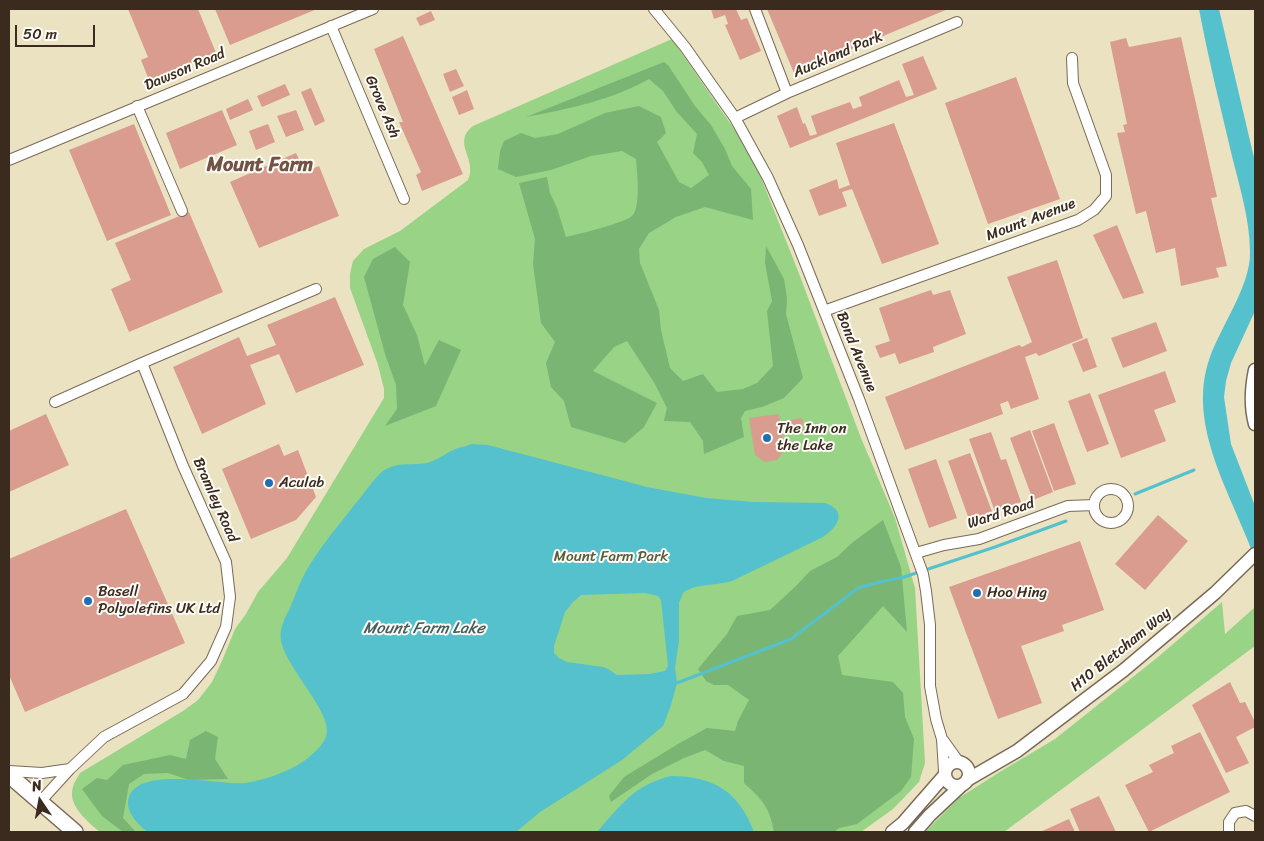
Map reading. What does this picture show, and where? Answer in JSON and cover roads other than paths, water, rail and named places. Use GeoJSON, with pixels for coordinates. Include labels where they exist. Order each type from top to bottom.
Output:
{"type":"FeatureCollection","features":[{"type":"Feature","properties":{"kind":"main road"},"geometry":{"type":"LineString","coordinates":[[9,773],[75,832]]}},
{"type":"Feature","properties":{"kind":"street","name":"Dawson Road"},"geometry":{"type":"LineString","coordinates":[[9,160],[373,9]]}},
{"type":"Feature","properties":{"kind":"street","name":"Bond Avenue"},"geometry":{"type":"LineString","coordinates":[[654,9],[735,118],[768,178],[795,236],[859,399],[922,571],[930,625],[930,686],[942,739],[944,774]]}},
{"type":"Feature","properties":{"kind":"street","name":"Auckland Park"},"geometry":{"type":"LineString","coordinates":[[755,9],[787,93],[957,22]]}},
{"type":"Feature","properties":{"kind":"street","name":"Grove Ash"},"geometry":{"type":"LineString","coordinates":[[331,26],[404,199]]}},
{"type":"Feature","properties":{"kind":"street","name":"Mount Avenue"},"geometry":{"type":"LineString","coordinates":[[824,310],[1078,220],[1094,210],[1106,196],[1106,174],[1073,83],[1072,58]]}},
{"type":"Feature","properties":{"kind":"street"},"geometry":{"type":"LineString","coordinates":[[735,118],[787,93]]}},
{"type":"Feature","properties":{"kind":"street"},"geometry":{"type":"LineString","coordinates":[[137,106],[182,211]]}},
{"type":"Feature","properties":{"kind":"street"},"geometry":{"type":"LineString","coordinates":[[55,402],[316,289]]}},
{"type":"Feature","properties":{"kind":"street","name":"Bramley Road"},"geometry":{"type":"LineString","coordinates":[[40,802],[104,736],[183,694],[211,661],[226,627],[230,598],[226,562],[185,469],[142,363]]}},
{"type":"Feature","properties":{"kind":"street"},"geometry":{"type":"LineString","coordinates":[[1255,370],[1251,392],[1252,413],[1255,424]]}},
{"type":"Feature","properties":{"kind":"street","name":"Ward Road"},"geometry":{"type":"LineString","coordinates":[[916,553],[944,545],[979,539],[1068,506],[1094,505]]}},
{"type":"Feature","properties":{"kind":"street","name":"H10 Bletcham Way"},"geometry":{"type":"LineString","coordinates":[[964,773],[1000,762],[1017,751],[1124,670],[1216,593],[1255,554]]}},
{"type":"Feature","properties":{"kind":"street","name":"Bond Avenue"},"geometry":{"type":"LineString","coordinates":[[942,739],[964,773]]}},
{"type":"Feature","properties":{"kind":"street"},"geometry":{"type":"LineString","coordinates":[[892,832],[904,823],[944,774],[948,765],[964,773]]}},
{"type":"Feature","properties":{"kind":"street"},"geometry":{"type":"LineString","coordinates":[[9,773],[42,774],[70,769]]}},
{"type":"Feature","properties":{"kind":"street"},"geometry":{"type":"LineString","coordinates":[[944,774],[952,785],[964,773]]}},
{"type":"Feature","properties":{"kind":"street"},"geometry":{"type":"LineString","coordinates":[[915,832],[964,773]]}},
{"type":"Feature","properties":{"kind":"street"},"geometry":{"type":"LineString","coordinates":[[1229,832],[1229,822],[1236,814],[1246,811],[1255,816]]}},
{"type":"Feature","properties":{"kind":"water"},"geometry":{"type":"Polygon","coordinates":[[[1199,9],[1219,9],[1255,162],[1255,311],[1231,363],[1224,397],[1231,444],[1255,506],[1255,559],[1215,460],[1207,435],[1203,409],[1204,383],[1210,357],[1246,278],[1249,265],[1250,240],[1244,202],[1214,81],[1199,9]]]}},
{"type":"Feature","properties":{"kind":"water","name":"Mount Farm Lake"},"geometry":{"type":"Polygon","coordinates":[[[472,444],[488,445],[647,487],[706,498],[754,502],[825,503],[837,511],[838,520],[832,530],[821,538],[732,581],[700,586],[683,593],[679,603],[679,640],[675,668],[677,683],[663,726],[622,760],[540,812],[516,832],[148,832],[137,823],[129,810],[128,802],[133,790],[144,783],[179,779],[234,783],[254,782],[296,766],[316,751],[326,737],[327,727],[317,704],[284,651],[281,640],[283,623],[303,577],[329,537],[383,471],[399,465],[427,463],[458,448],[472,444]],[[645,593],[581,595],[565,612],[554,646],[554,653],[567,662],[603,667],[617,675],[649,674],[665,671],[668,666],[661,600],[658,596],[645,593]]]}},
{"type":"Feature","properties":{"kind":"water"},"geometry":{"type":"Polygon","coordinates":[[[671,776],[700,779],[723,789],[741,806],[754,832],[597,832],[629,797],[647,785],[671,776]]]}},
{"type":"Feature","properties":{"kind":"waterway"},"geometry":{"type":"LineString","coordinates":[[1135,494],[1194,470]]}},
{"type":"Feature","properties":{"kind":"waterway"},"geometry":{"type":"LineString","coordinates":[[677,683],[791,639],[858,588],[904,577],[1066,521]]}},
{"type":"Feature","properties":{"kind":"place","name":"The Inn on the Lake"},"geometry":{"type":"Point","coordinates":[767,438]}},
{"type":"Feature","properties":{"kind":"place","name":"Aculab"},"geometry":{"type":"Point","coordinates":[269,483]}},
{"type":"Feature","properties":{"kind":"place","name":"Hoo Hing"},"geometry":{"type":"Point","coordinates":[977,593]}},
{"type":"Feature","properties":{"kind":"place","name":"Basell Polyolefins UK Ltd"},"geometry":{"type":"Point","coordinates":[88,601]}},
{"type":"Feature","properties":{"kind":"district","name":"Mount Farm"},"geometry":{"type":"Point","coordinates":[260,166]}},
{"type":"Feature","properties":{"kind":"park label","name":"Mount Farm Park"},"geometry":{"type":"Point","coordinates":[611,557]}}]}
